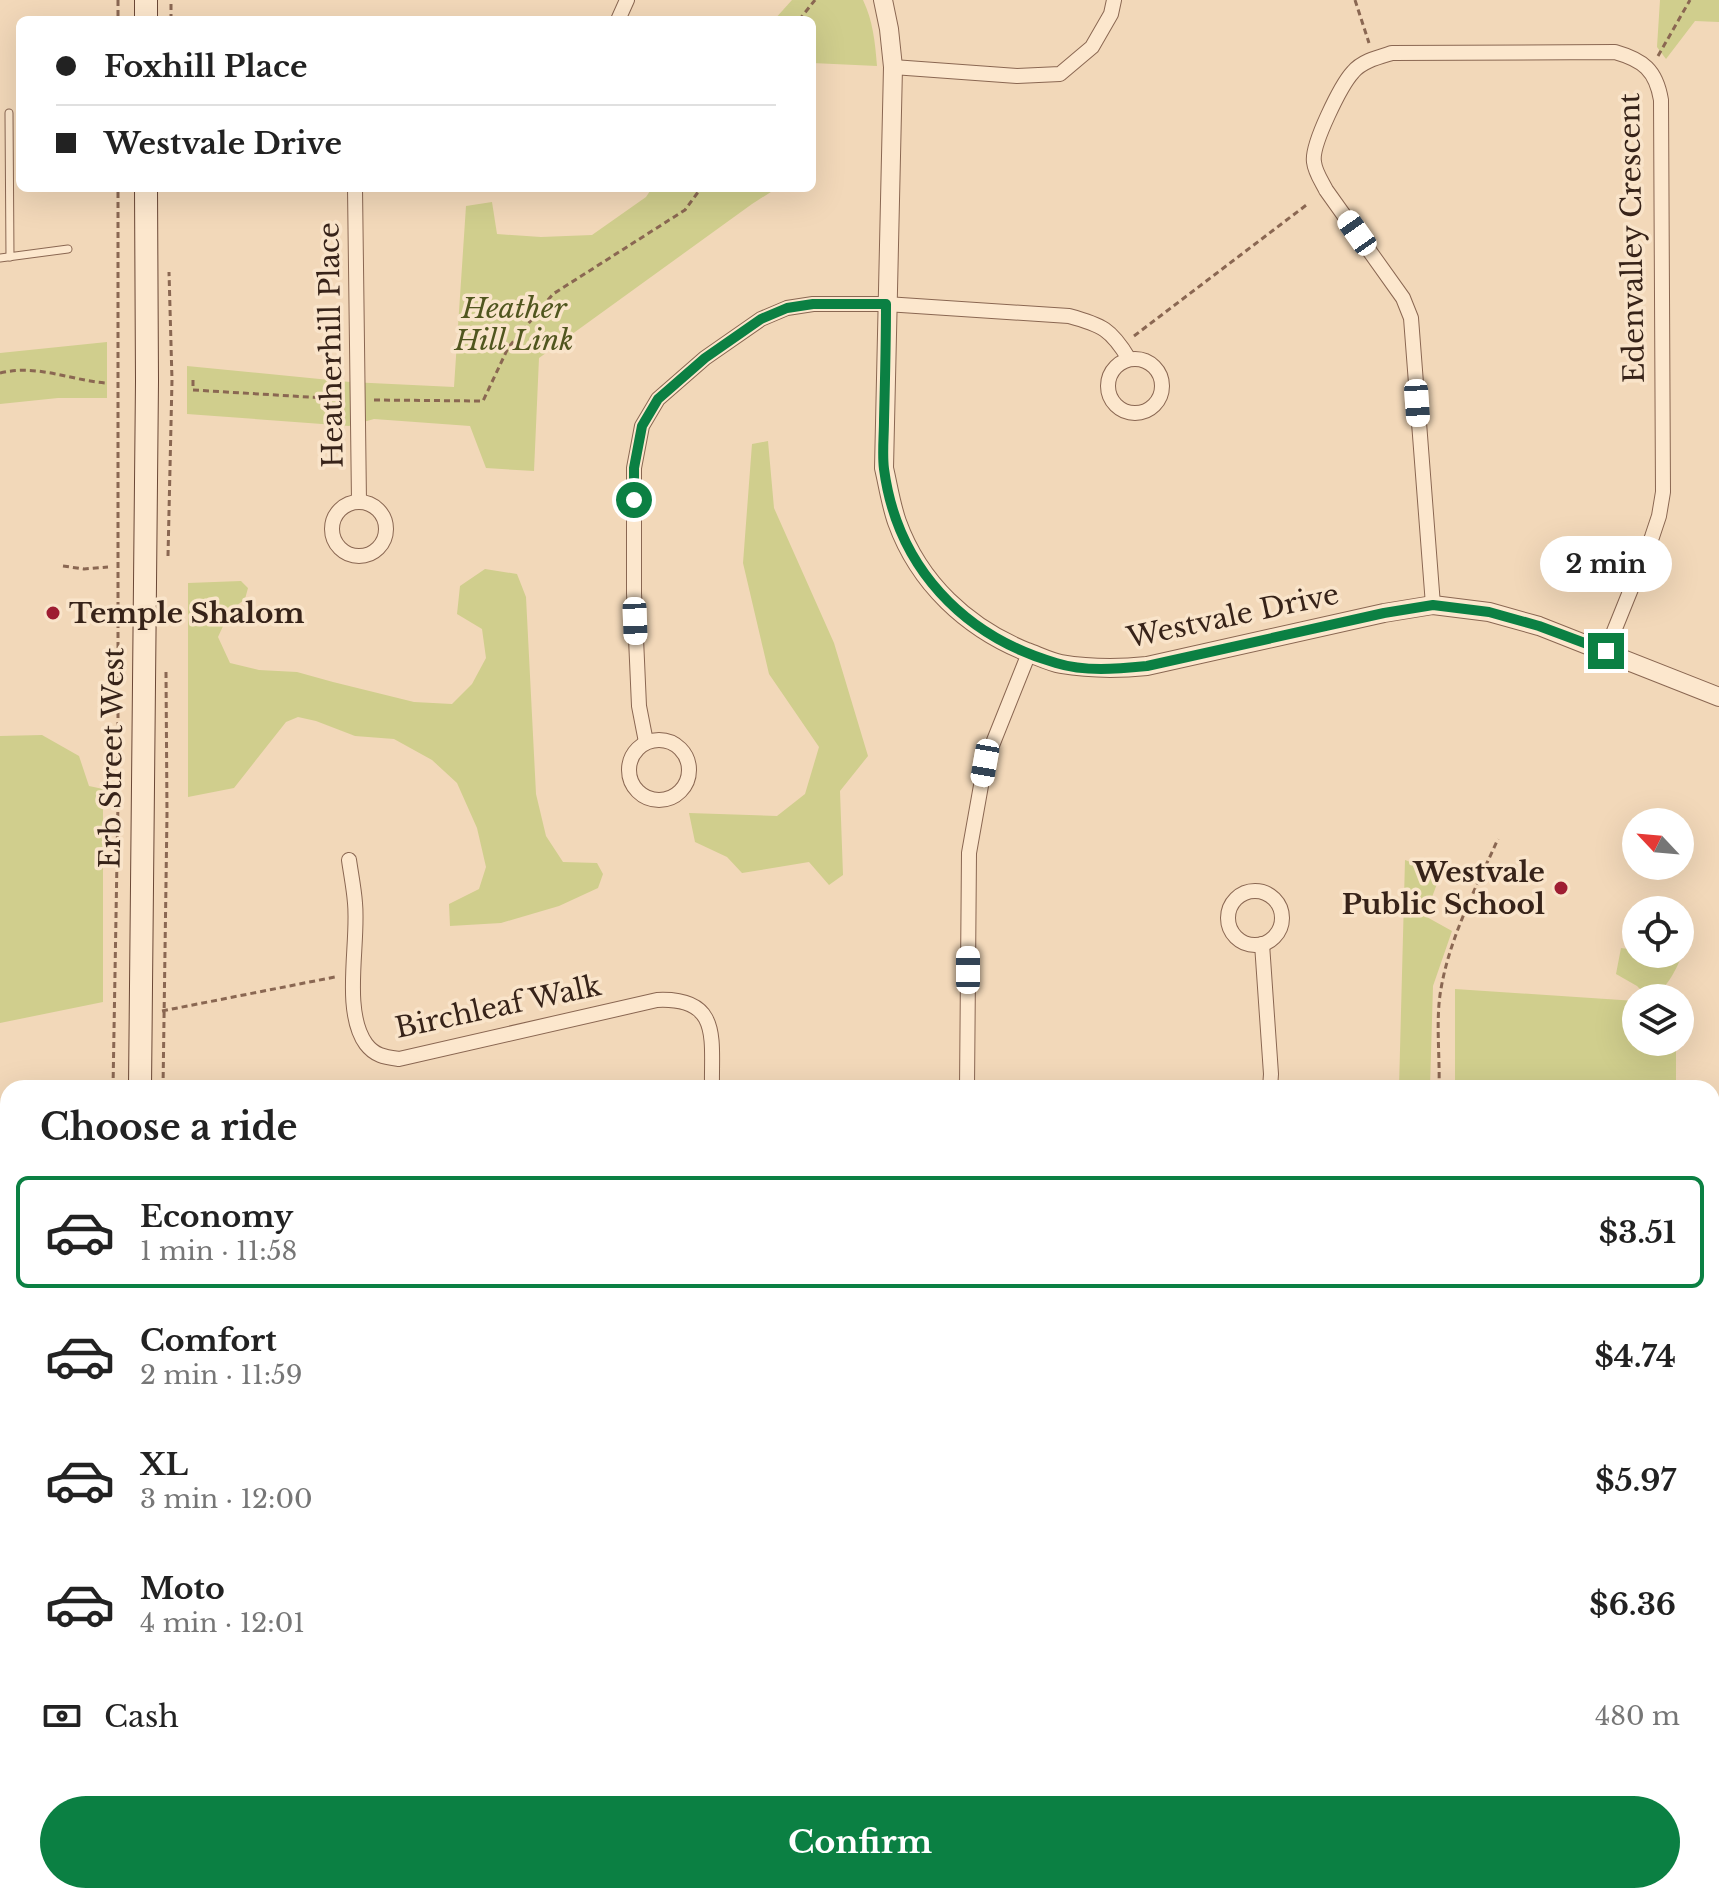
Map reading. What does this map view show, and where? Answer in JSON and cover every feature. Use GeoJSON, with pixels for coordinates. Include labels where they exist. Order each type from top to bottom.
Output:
{"type":"FeatureCollection","features":[{"type":"Feature","properties":{"kind":"main road","name":"Erb Street West"},"geometry":{"type":"LineString","coordinates":[[140,1080],[146,192]]}},
{"type":"Feature","properties":{"kind":"street","name":"Westvale Drive"},"geometry":{"type":"LineString","coordinates":[[883,0],[893,67],[884,468],[897,522],[913,555],[934,588],[967,619],[1003,642],[1058,664],[1107,670],[1147,666],[1433,605],[1489,612],[1539,626],[1719,697]]}},
{"type":"Feature","properties":{"kind":"street"},"geometry":{"type":"LineString","coordinates":[[893,67],[1017,76],[1060,74],[1092,47],[1111,14],[1114,0]]}},
{"type":"Feature","properties":{"kind":"street","name":"Edenvalley Crescent"},"geometry":{"type":"LineString","coordinates":[[1374,58],[1392,53],[1615,52],[1634,58],[1648,69],[1658,85],[1661,100],[1663,492],[1659,516],[1606,651]]}},
{"type":"Feature","properties":{"kind":"street"},"geometry":{"type":"LineString","coordinates":[[1374,58],[1354,69],[1343,86],[1319,135],[1313,161],[1326,190],[1403,298],[1411,318],[1433,605]]}},
{"type":"Feature","properties":{"kind":"street","name":"Heatherhill Place"},"geometry":{"type":"LineString","coordinates":[[355,192],[359,501]]}},
{"type":"Feature","properties":{"kind":"street"},"geometry":{"type":"LineString","coordinates":[[646,742],[639,706],[634,593],[634,468],[642,426],[658,399],[705,358],[761,319],[787,308],[813,304],[886,304],[1069,316],[1096,323],[1116,338],[1129,359]]}},
{"type":"Feature","properties":{"kind":"street"},"geometry":{"type":"LineString","coordinates":[[967,1080],[969,853],[985,763],[1029,653]]}},
{"type":"Feature","properties":{"kind":"street"},"geometry":{"type":"LineString","coordinates":[[667,740],[683,751],[688,759],[690,769],[687,783],[677,795],[665,800],[653,800],[635,789],[630,780],[629,763],[634,753],[646,742],[667,740]]}},
{"type":"Feature","properties":{"kind":"street","name":"Birchleaf Walk"},"geometry":{"type":"LineString","coordinates":[[349,860],[356,904],[353,1004],[357,1024],[366,1043],[378,1055],[399,1059],[657,1000],[676,999],[693,1005],[704,1014],[710,1026],[712,1080]]}},
{"type":"Feature","properties":{"kind":"street"},"geometry":{"type":"LineString","coordinates":[[1262,944],[1271,1080]]}},
{"type":"Feature","properties":{"kind":"lane"},"geometry":{"type":"LineString","coordinates":[[9,113],[10,257]]}},
{"type":"Feature","properties":{"kind":"lane"},"geometry":{"type":"LineString","coordinates":[[0,187],[10,186]]}},
{"type":"Feature","properties":{"kind":"lane"},"geometry":{"type":"LineString","coordinates":[[0,258],[68,249]]}},
{"type":"Feature","properties":{"kind":"path"},"geometry":{"type":"LineString","coordinates":[[802,16],[815,0]]}},
{"type":"Feature","properties":{"kind":"path"},"geometry":{"type":"LineString","coordinates":[[1355,0],[1374,58]]}},
{"type":"Feature","properties":{"kind":"path"},"geometry":{"type":"LineString","coordinates":[[1648,69],[1690,0]]}},
{"type":"Feature","properties":{"kind":"path"},"geometry":{"type":"LineString","coordinates":[[113,1080],[118,786],[118,192]]}},
{"type":"Feature","properties":{"kind":"path"},"geometry":{"type":"LineString","coordinates":[[193,380],[193,390],[359,400],[483,401],[508,348],[553,294],[685,210],[698,192]]}},
{"type":"Feature","properties":{"kind":"path"},"geometry":{"type":"LineString","coordinates":[[1121,345],[1309,203]]}},
{"type":"Feature","properties":{"kind":"path"},"geometry":{"type":"LineString","coordinates":[[167,565],[172,380],[169,273]]}},
{"type":"Feature","properties":{"kind":"path"},"geometry":{"type":"LineString","coordinates":[[0,373],[31,369],[106,383]]}},
{"type":"Feature","properties":{"kind":"path"},"geometry":{"type":"LineString","coordinates":[[63,566],[84,569],[108,567]]}},
{"type":"Feature","properties":{"kind":"path"},"geometry":{"type":"LineString","coordinates":[[163,1080],[166,674]]}},
{"type":"Feature","properties":{"kind":"path"},"geometry":{"type":"LineString","coordinates":[[1439,1080],[1440,997],[1446,964],[1458,928],[1498,839]]}},
{"type":"Feature","properties":{"kind":"path"},"geometry":{"type":"LineString","coordinates":[[140,1019],[163,1011],[354,973]]}},
{"type":"Feature","properties":{"kind":"green space"},"geometry":{"type":"Polygon","coordinates":[[[792,0],[863,0],[871,24],[877,66],[816,63],[816,16],[778,16],[792,0]]]}},
{"type":"Feature","properties":{"kind":"green space"},"geometry":{"type":"Polygon","coordinates":[[[1660,0],[1719,0],[1719,22],[1695,21],[1666,59],[1657,47],[1660,0]]]}},
{"type":"Feature","properties":{"kind":"green space","name":"Heather Hill Link"},"geometry":{"type":"Polygon","coordinates":[[[649,192],[771,192],[539,358],[534,471],[486,468],[470,426],[374,419],[349,426],[187,414],[187,366],[350,382],[454,387],[466,206],[492,202],[497,234],[541,237],[592,235],[649,192]]]}},
{"type":"Feature","properties":{"kind":"green space"},"geometry":{"type":"Polygon","coordinates":[[[107,342],[107,398],[58,398],[0,404],[0,353],[107,342]]]}},
{"type":"Feature","properties":{"kind":"green space"},"geometry":{"type":"Polygon","coordinates":[[[768,441],[774,508],[834,643],[868,756],[840,791],[843,875],[829,885],[809,862],[742,873],[727,857],[695,842],[689,813],[777,816],[805,794],[819,747],[769,674],[743,563],[752,444],[768,441]]]}},
{"type":"Feature","properties":{"kind":"green space"},"geometry":{"type":"Polygon","coordinates":[[[485,569],[517,574],[526,597],[536,794],[546,836],[563,862],[597,863],[603,874],[598,888],[559,906],[501,923],[450,926],[449,904],[479,889],[486,867],[477,828],[457,783],[432,760],[394,739],[355,736],[298,717],[286,722],[234,788],[188,797],[188,583],[241,581],[248,588],[245,599],[230,611],[218,637],[230,663],[259,670],[297,672],[414,702],[452,704],[472,684],[486,658],[482,629],[457,614],[460,586],[485,569]]]}},
{"type":"Feature","properties":{"kind":"green space"},"geometry":{"type":"Polygon","coordinates":[[[42,735],[79,756],[89,786],[103,789],[103,1002],[0,1023],[0,736],[42,735]]]}},
{"type":"Feature","properties":{"kind":"green space"},"geometry":{"type":"Polygon","coordinates":[[[1405,860],[1441,873],[1425,916],[1452,931],[1433,986],[1430,1080],[1399,1080],[1405,860]]]}},
{"type":"Feature","properties":{"kind":"green space"},"geometry":{"type":"Polygon","coordinates":[[[1621,948],[1622,968],[1676,968],[1666,984],[1634,984],[1616,974],[1621,948]]]}},
{"type":"Feature","properties":{"kind":"green space"},"geometry":{"type":"Polygon","coordinates":[[[1455,989],[1622,1000],[1622,1056],[1676,1056],[1676,1080],[1455,1080],[1455,989]]]}},
{"type":"Feature","properties":{"kind":"place","name":"Temple Shalom"},"geometry":{"type":"Point","coordinates":[53,613]}},
{"type":"Feature","properties":{"kind":"place","name":"Westvale Public School"},"geometry":{"type":"Point","coordinates":[1561,888]}},
{"type":"Feature","properties":{"kind":"route"},"geometry":{"type":"LineString","coordinates":[[634,500],[634,468],[642,426],[658,399],[705,358],[761,319],[787,308],[813,304],[886,304],[884,468],[897,522],[934,588],[967,619],[1003,642],[1058,664],[1107,670],[1147,666],[1433,605],[1489,612],[1539,626],[1606,651]]}}]}
